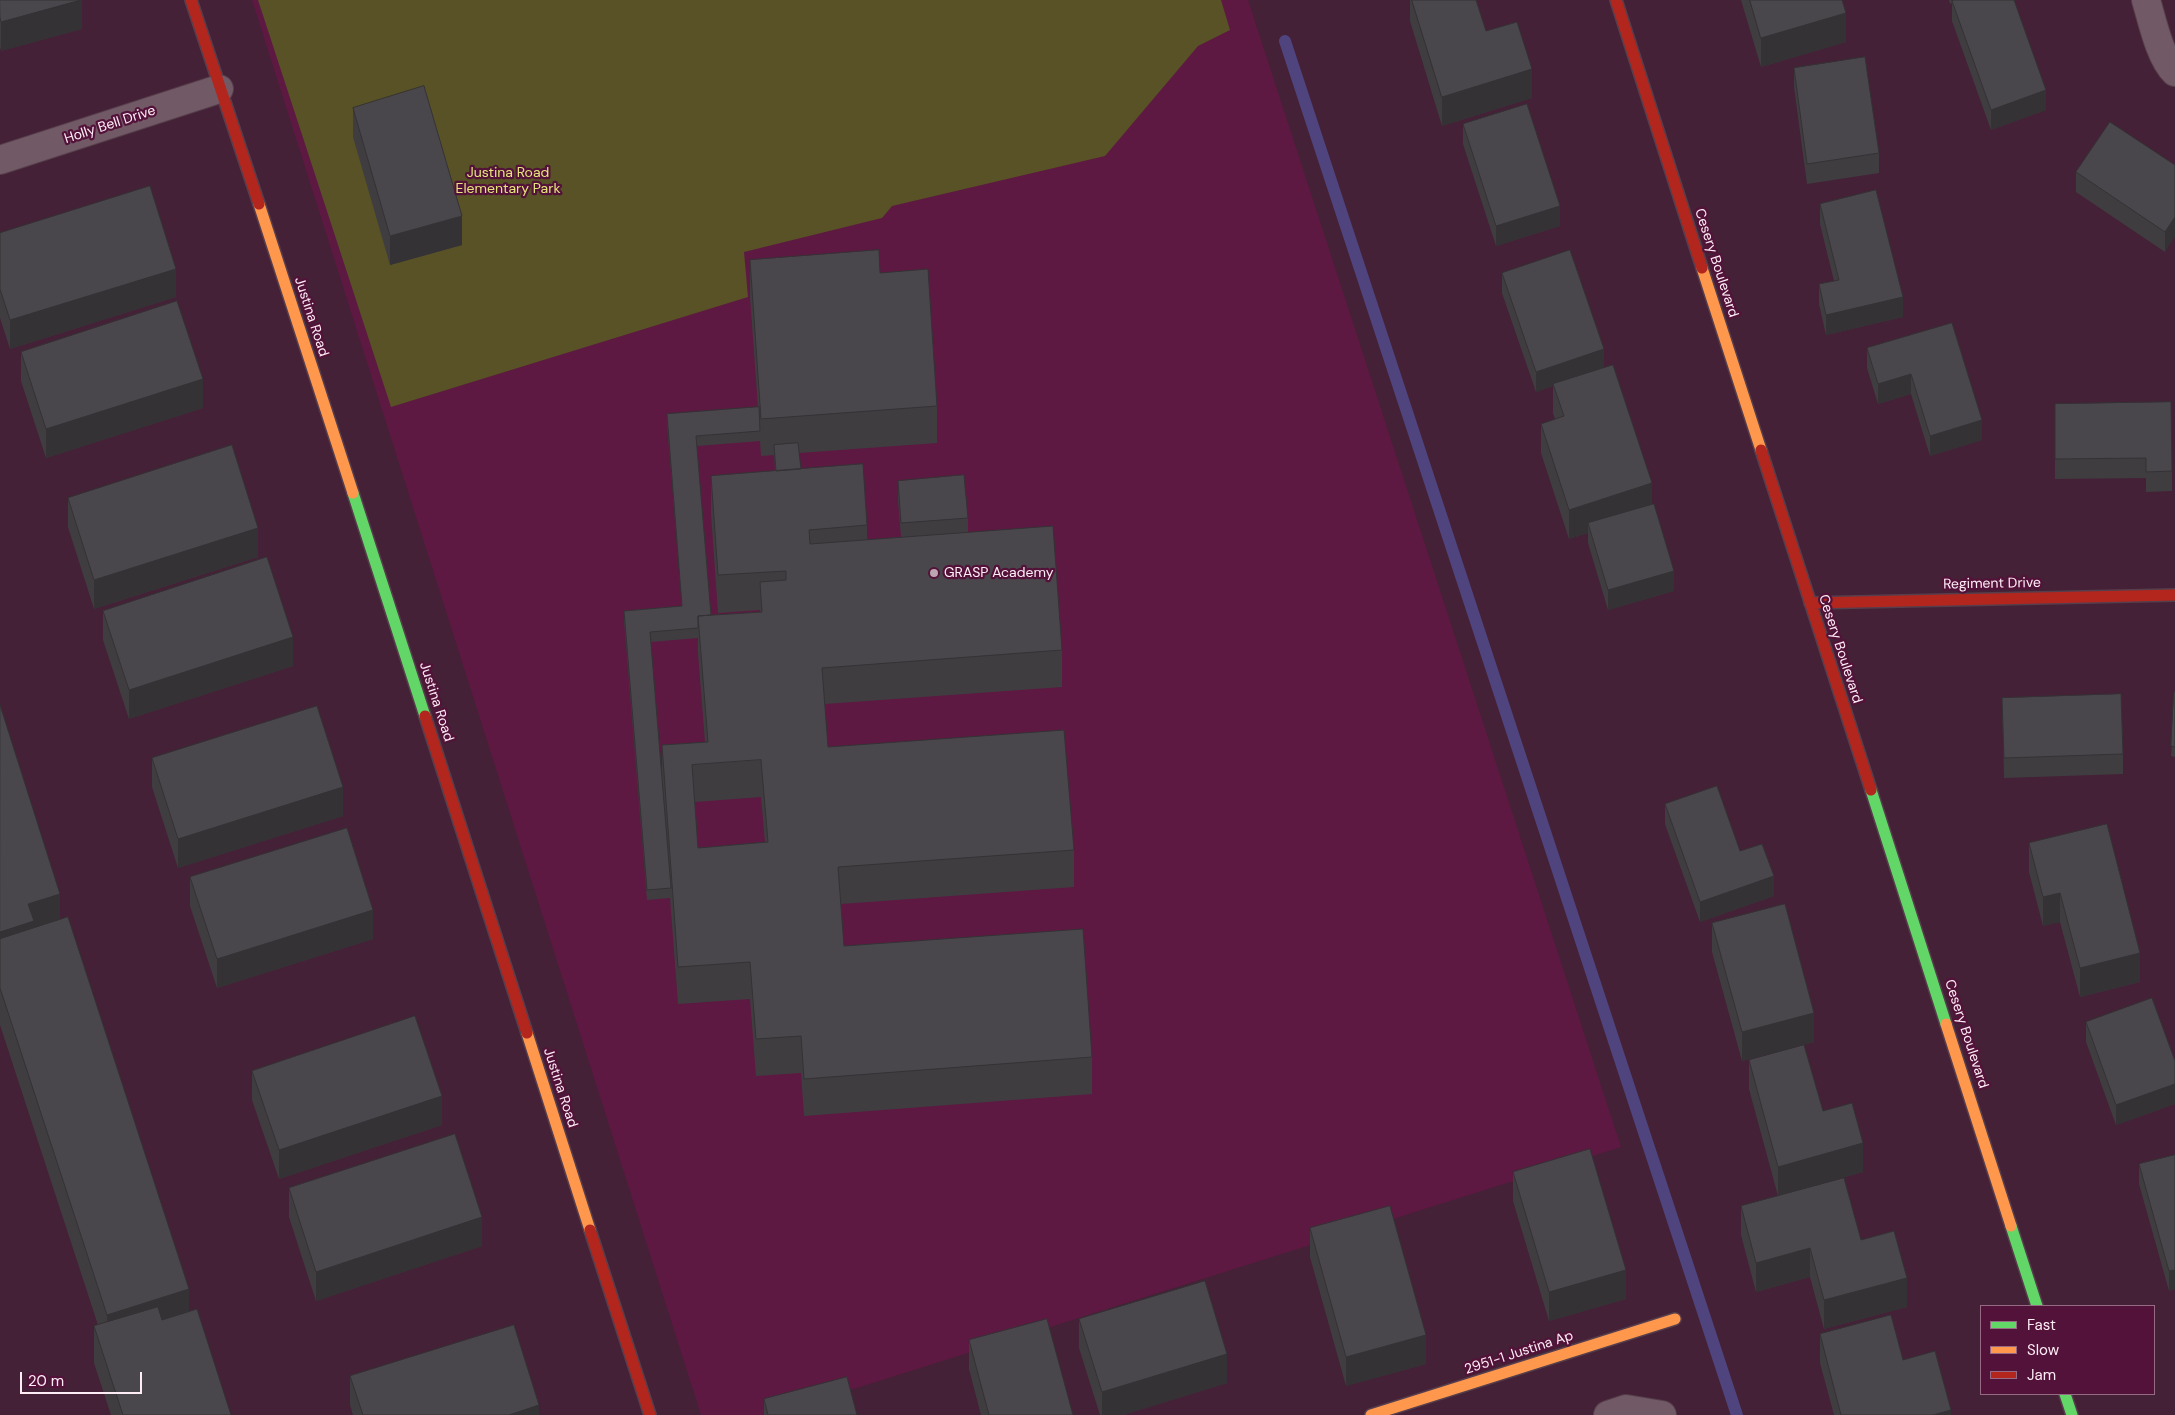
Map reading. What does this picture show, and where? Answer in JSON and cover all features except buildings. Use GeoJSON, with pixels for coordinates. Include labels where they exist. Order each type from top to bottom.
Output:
{"type":"FeatureCollection","features":[{"type":"Feature","properties":{"kind":"street","name":"Justina Road"},"geometry":{"type":"LineString","coordinates":[[191,0],[219,90],[322,396],[650,1415]]}},
{"type":"Feature","properties":{"kind":"street","name":"Cesery Boulevard"},"geometry":{"type":"LineString","coordinates":[[1616,0],[2037,1305]]}},
{"type":"Feature","properties":{"kind":"street"},"geometry":{"type":"LineString","coordinates":[[2146,0],[2158,39],[2170,68],[2175,72]]}},
{"type":"Feature","properties":{"kind":"street","name":"Holly Bell Drive"},"geometry":{"type":"LineString","coordinates":[[0,160],[219,90]]}},
{"type":"Feature","properties":{"kind":"street","name":"Regiment Drive"},"geometry":{"type":"LineString","coordinates":[[1810,603],[2175,595]]}},
{"type":"Feature","properties":{"kind":"street","name":"2951-1 Justina Ap"},"geometry":{"type":"LineString","coordinates":[[1371,1415],[1675,1319]]}},
{"type":"Feature","properties":{"kind":"street"},"geometry":{"type":"LineString","coordinates":[[2065,1395],[2072,1415]]}},
{"type":"Feature","properties":{"kind":"street"},"geometry":{"type":"LineString","coordinates":[[1608,1415],[1626,1409],[1662,1415]]}},
{"type":"Feature","properties":{"kind":"shaded area","name":"GRASP Academy"},"geometry":{"type":"Polygon","coordinates":[[[252,0],[1248,0],[1621,1147],[771,1415],[701,1415],[252,0]]]}},
{"type":"Feature","properties":{"kind":"green space","name":"Justina Road Elementary Park"},"geometry":{"type":"Polygon","coordinates":[[[258,0],[1221,0],[1230,30],[1198,46],[1105,156],[892,206],[882,218],[744,252],[748,297],[391,407],[258,0]]]}},
{"type":"Feature","properties":{"kind":"waterway"},"geometry":{"type":"LineString","coordinates":[[1285,41],[1737,1415]]}},
{"type":"Feature","properties":{"kind":"traffic: fast"},"geometry":{"type":"LineString","coordinates":[[353,493],[425,716]]}},
{"type":"Feature","properties":{"kind":"traffic: fast"},"geometry":{"type":"LineString","coordinates":[[1871,790],[1946,1024]]}},
{"type":"Feature","properties":{"kind":"traffic: fast"},"geometry":{"type":"LineString","coordinates":[[2011,1226],[2037,1305]]}},
{"type":"Feature","properties":{"kind":"traffic: fast"},"geometry":{"type":"LineString","coordinates":[[2065,1395],[2072,1415]]}},
{"type":"Feature","properties":{"kind":"traffic: slow"},"geometry":{"type":"LineString","coordinates":[[259,204],[353,493]]}},
{"type":"Feature","properties":{"kind":"traffic: slow"},"geometry":{"type":"LineString","coordinates":[[1702,268],[1761,450]]}},
{"type":"Feature","properties":{"kind":"traffic: slow"},"geometry":{"type":"LineString","coordinates":[[1946,1024],[2011,1226]]}},
{"type":"Feature","properties":{"kind":"traffic: slow"},"geometry":{"type":"LineString","coordinates":[[527,1033],[590,1230]]}},
{"type":"Feature","properties":{"kind":"traffic: slow"},"geometry":{"type":"LineString","coordinates":[[1371,1415],[1675,1319]]}},
{"type":"Feature","properties":{"kind":"traffic: jam"},"geometry":{"type":"LineString","coordinates":[[191,0],[259,204]]}},
{"type":"Feature","properties":{"kind":"traffic: jam"},"geometry":{"type":"LineString","coordinates":[[1616,0],[1702,268]]}},
{"type":"Feature","properties":{"kind":"traffic: jam"},"geometry":{"type":"LineString","coordinates":[[1761,450],[1871,790]]}},
{"type":"Feature","properties":{"kind":"traffic: jam"},"geometry":{"type":"LineString","coordinates":[[1810,603],[2175,595]]}},
{"type":"Feature","properties":{"kind":"traffic: jam"},"geometry":{"type":"LineString","coordinates":[[425,716],[527,1033]]}},
{"type":"Feature","properties":{"kind":"traffic: jam"},"geometry":{"type":"LineString","coordinates":[[590,1230],[650,1415]]}},
{"type":"Feature","properties":{"kind":"place","name":"GRASP Academy"},"geometry":{"type":"Point","coordinates":[934,573]}}]}
